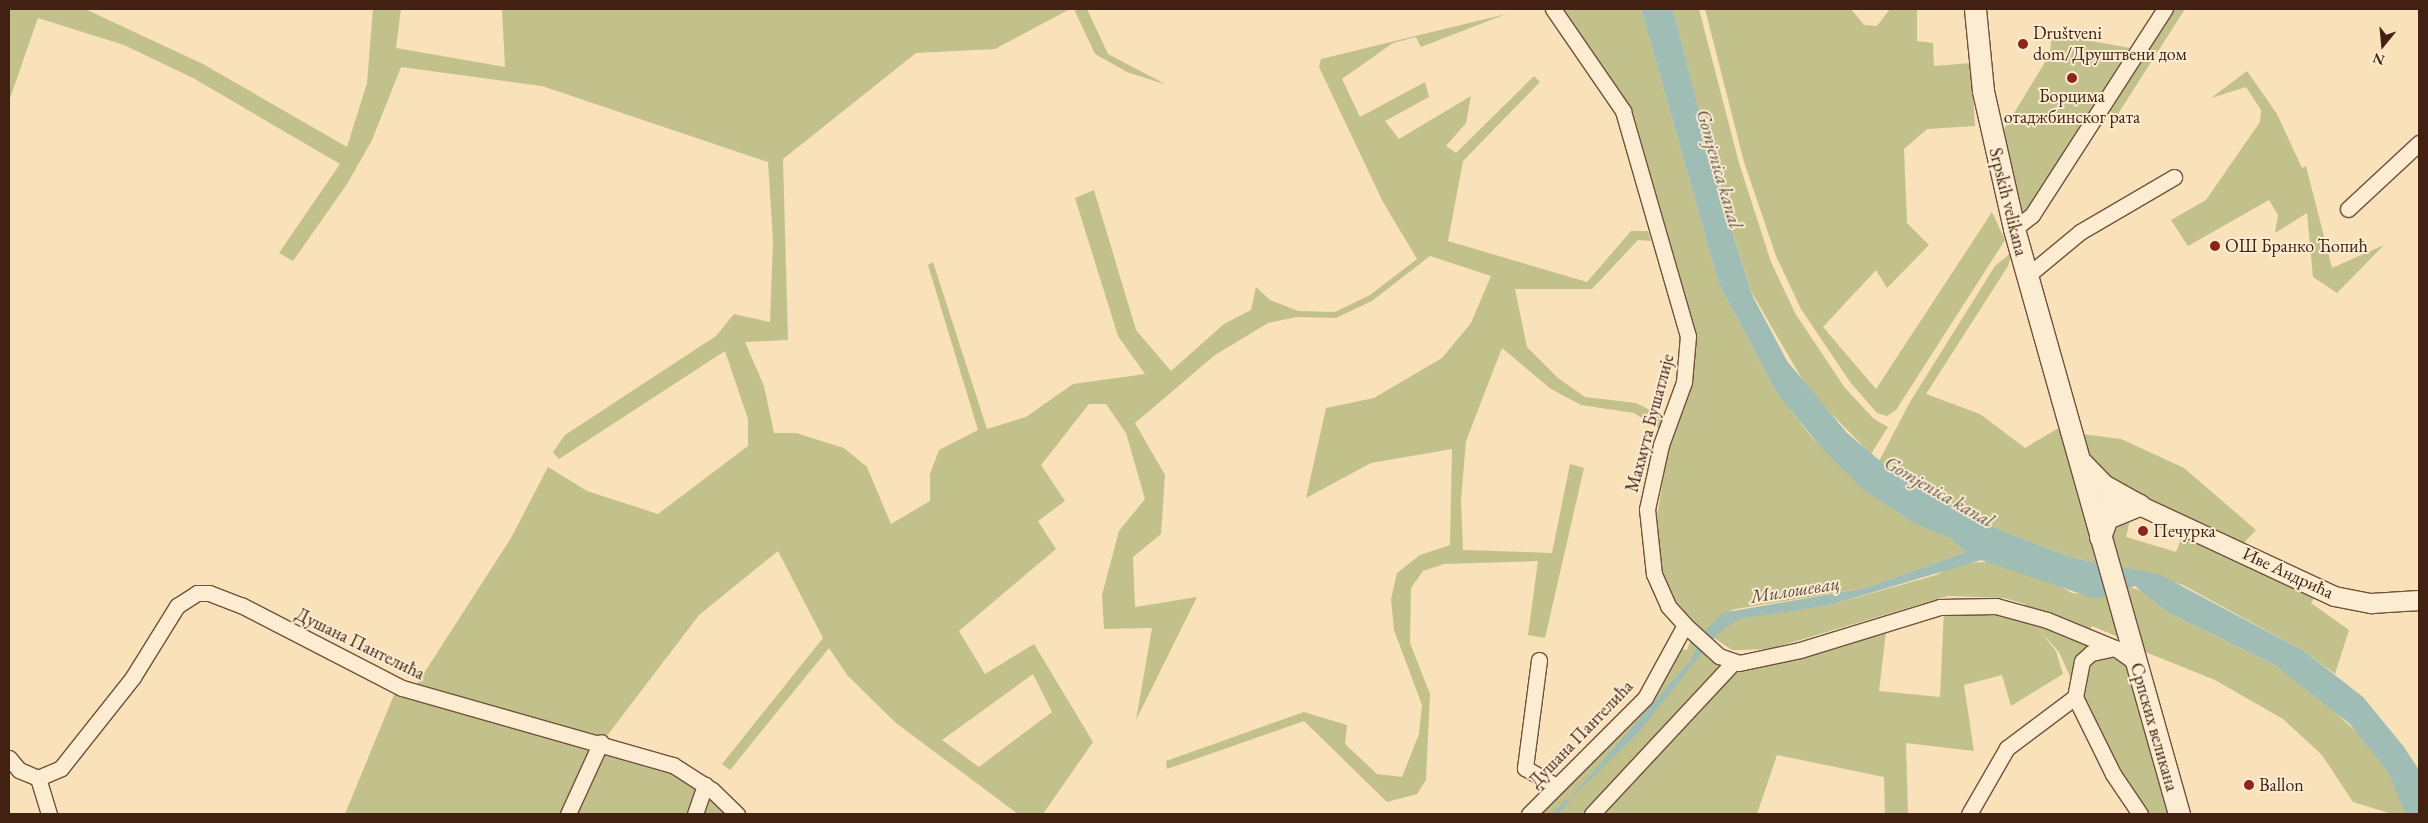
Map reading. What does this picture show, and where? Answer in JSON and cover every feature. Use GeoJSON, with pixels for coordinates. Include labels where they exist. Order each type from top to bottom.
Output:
{"type":"FeatureCollection","features":[{"type":"Feature","properties":{"kind":"main road","name":"Srpskih velikana"},"geometry":{"type":"LineString","coordinates":[[1974,9],[1983,92],[2014,229],[2100,537],[2122,644]]}},
{"type":"Feature","properties":{"kind":"main road"},"geometry":{"type":"LineString","coordinates":[[2078,457],[2096,480],[2139,505]]}},
{"type":"Feature","properties":{"kind":"main road"},"geometry":{"type":"LineString","coordinates":[[2100,537],[2107,518],[2139,505]]}},
{"type":"Feature","properties":{"kind":"main road","name":"Српских великана"},"geometry":{"type":"LineString","coordinates":[[2122,644],[2135,662],[2179,814]]}},
{"type":"Feature","properties":{"kind":"street","name":"Махмута Бушатлије"},"geometry":{"type":"LineString","coordinates":[[1553,9],[1623,110],[1688,336],[1684,382],[1661,445],[1647,509],[1654,574],[1668,606],[1689,629],[1720,656],[1733,663]]}},
{"type":"Feature","properties":{"kind":"street"},"geometry":{"type":"LineString","coordinates":[[2014,229],[2032,214],[2165,9]]}},
{"type":"Feature","properties":{"kind":"street"},"geometry":{"type":"LineString","coordinates":[[2348,209],[2419,143]]}},
{"type":"Feature","properties":{"kind":"street","name":"Srpskih velikana"},"geometry":{"type":"LineString","coordinates":[[2027,276],[2080,232],[2174,177]]}},
{"type":"Feature","properties":{"kind":"street","name":"Иве Андрића"},"geometry":{"type":"LineString","coordinates":[[2092,508],[2110,503],[2139,505],[2164,515],[2334,596],[2371,603],[2419,600]]}},
{"type":"Feature","properties":{"kind":"street","name":"Душана Пантелића"},"geometry":{"type":"LineString","coordinates":[[38,778],[61,768],[138,670],[177,606],[197,592],[241,605],[402,688],[601,742],[673,765],[705,785],[737,814]]}},
{"type":"Feature","properties":{"kind":"street"},"geometry":{"type":"LineString","coordinates":[[1592,814],[1733,663],[1800,650],[1914,613],[1967,604],[2018,611],[2122,644]]}},
{"type":"Feature","properties":{"kind":"street","name":"Душана Пантелића"},"geometry":{"type":"LineString","coordinates":[[1529,814],[1645,698],[1689,629]]}},
{"type":"Feature","properties":{"kind":"street","name":"Српских великана"},"geometry":{"type":"LineString","coordinates":[[2075,696],[2082,661],[2091,653],[2122,644]]}},
{"type":"Feature","properties":{"kind":"street"},"geometry":{"type":"LineString","coordinates":[[1539,660],[1525,768],[1533,777],[1556,786]]}},
{"type":"Feature","properties":{"kind":"street"},"geometry":{"type":"LineString","coordinates":[[1969,814],[2007,748],[2075,696],[2113,774],[2140,814]]}},
{"type":"Feature","properties":{"kind":"street"},"geometry":{"type":"LineString","coordinates":[[568,814],[601,742]]}},
{"type":"Feature","properties":{"kind":"street"},"geometry":{"type":"LineString","coordinates":[[9,758],[19,770],[38,778],[50,814]]}},
{"type":"Feature","properties":{"kind":"street"},"geometry":{"type":"LineString","coordinates":[[694,814],[705,785]]}},
{"type":"Feature","properties":{"kind":"shaded area"},"geometry":{"type":"Polygon","coordinates":[[[9,9],[85,9],[203,64],[347,147],[367,83],[373,9],[401,9],[396,48],[505,67],[502,9],[1070,9],[995,49],[916,53],[783,159],[788,340],[745,342],[764,386],[774,433],[796,433],[844,448],[867,467],[891,524],[930,501],[930,474],[939,450],[978,430],[928,265],[933,262],[987,429],[1026,417],[1073,384],[1145,374],[1118,336],[1075,198],[1094,190],[1136,330],[1171,371],[1224,324],[1251,310],[1256,287],[1270,300],[1298,311],[1335,312],[1370,295],[1417,259],[1383,202],[1319,67],[1321,59],[1506,14],[1421,47],[1416,37],[1393,43],[1342,79],[1360,117],[1425,82],[1429,97],[1385,121],[1399,139],[1471,96],[1466,123],[1446,146],[1456,153],[1534,76],[1540,82],[1463,161],[1448,241],[1587,282],[1631,231],[1648,231],[1651,241],[1638,240],[1592,289],[1515,289],[1527,347],[1558,378],[1585,397],[1636,403],[1666,418],[1663,431],[1634,413],[1581,405],[1551,389],[1502,348],[1466,441],[1461,500],[1463,550],[1552,553],[1570,464],[1584,468],[1545,638],[1528,635],[1538,561],[1444,564],[1423,571],[1411,588],[1410,643],[1430,694],[1426,780],[1417,794],[1387,802],[1304,721],[1167,769],[1166,761],[1304,712],[1347,725],[1345,744],[1377,774],[1402,777],[1419,734],[1422,705],[1394,630],[1391,599],[1397,573],[1420,555],[1450,545],[1452,449],[1371,463],[1306,498],[1326,408],[1374,398],[1442,358],[1471,323],[1491,276],[1430,256],[1372,301],[1336,318],[1297,317],[1268,323],[1215,355],[1135,423],[1165,475],[1161,534],[1133,557],[1135,607],[1197,597],[1136,720],[1152,628],[1104,629],[1102,595],[1119,531],[1145,499],[1126,433],[1106,404],[1089,404],[1041,465],[1065,501],[1038,521],[1056,549],[959,631],[985,674],[1034,644],[1093,742],[1043,814],[1018,814],[896,723],[848,676],[829,648],[730,770],[722,764],[823,638],[778,551],[699,615],[600,745],[705,785],[731,814],[345,814],[396,690],[410,695],[511,538],[548,467],[587,491],[658,514],[748,446],[748,419],[725,351],[559,459],[553,452],[565,435],[716,336],[734,314],[770,322],[773,241],[768,162],[542,86],[401,67],[372,140],[347,184],[293,261],[279,253],[340,164],[193,78],[124,45],[38,18],[9,101],[9,9]],[[1033,674],[942,740],[979,767],[1052,712],[1033,674]]]}},
{"type":"Feature","properties":{"kind":"shaded area"},"geometry":{"type":"Polygon","coordinates":[[[1074,9],[1087,9],[1108,54],[1167,85],[1127,72],[1095,54],[1074,9]]]}},
{"type":"Feature","properties":{"kind":"shaded area"},"geometry":{"type":"Polygon","coordinates":[[[1559,9],[1641,9],[1719,284],[1777,393],[1811,436],[1865,490],[1901,515],[1950,538],[1966,552],[1865,588],[1730,610],[1747,616],[1830,605],[1936,575],[1959,563],[1988,562],[2051,581],[2072,593],[2110,595],[2123,639],[2092,626],[2088,635],[2096,641],[2072,681],[2059,652],[2023,612],[2025,604],[2004,598],[1948,596],[1770,649],[1732,650],[1698,627],[1675,600],[1658,562],[1657,517],[1667,455],[1690,377],[1695,342],[1614,85],[1559,9]]]}},
{"type":"Feature","properties":{"kind":"shaded area"},"geometry":{"type":"Polygon","coordinates":[[[1673,9],[1699,9],[1739,163],[1771,262],[1795,313],[1845,388],[1874,419],[1888,427],[1871,454],[1809,391],[1752,293],[1722,200],[1673,9]]]}},
{"type":"Feature","properties":{"kind":"shaded area"},"geometry":{"type":"Polygon","coordinates":[[[1705,9],[1851,9],[1864,25],[1877,26],[1890,9],[1917,9],[1917,41],[1933,43],[1934,66],[1971,63],[1975,126],[1927,129],[1904,149],[1907,223],[1929,245],[1887,288],[1876,270],[1823,327],[1876,389],[1992,212],[2005,240],[1896,410],[1887,416],[1877,413],[1850,382],[1801,309],[1776,256],[1744,162],[1705,9]]]}},
{"type":"Feature","properties":{"kind":"shaded area"},"geometry":{"type":"Polygon","coordinates":[[[2172,9],[2185,9],[2116,117],[2107,108],[2172,9]]]}},
{"type":"Feature","properties":{"kind":"shaded area"},"geometry":{"type":"Polygon","coordinates":[[[2052,34],[2130,48],[2034,203],[2022,213],[2000,136],[2050,54],[2052,34]]]}},
{"type":"Feature","properties":{"kind":"shaded area"},"geometry":{"type":"Polygon","coordinates":[[[2247,71],[2277,114],[2302,168],[2306,166],[2332,268],[2384,245],[2337,293],[2313,277],[2307,213],[2275,233],[2278,215],[2269,200],[2188,246],[2171,220],[2206,200],[2260,122],[2261,110],[2246,87],[2211,98],[2247,71]]]}},
{"type":"Feature","properties":{"kind":"shaded area"},"geometry":{"type":"Polygon","coordinates":[[[2012,252],[2008,266],[1926,394],[1980,414],[2025,448],[2062,426],[2100,563],[2073,558],[1980,522],[1938,501],[1879,461],[1910,402],[1995,266],[2012,252]]]}},
{"type":"Feature","properties":{"kind":"shaded area"},"geometry":{"type":"Polygon","coordinates":[[[2082,434],[2121,439],[2184,468],[2256,530],[2243,544],[2108,481],[2088,461],[2082,434]]]}},
{"type":"Feature","properties":{"kind":"shaded area"},"geometry":{"type":"Polygon","coordinates":[[[2132,511],[2126,537],[2176,552],[2185,529],[2316,595],[2311,603],[2349,630],[2335,674],[2304,651],[2183,585],[2117,566],[2112,559],[2111,520],[2132,511]]]}},
{"type":"Feature","properties":{"kind":"shaded area"},"geometry":{"type":"Polygon","coordinates":[[[2125,586],[2147,592],[2169,613],[2275,665],[2306,686],[2361,736],[2389,774],[2408,814],[2392,814],[2353,802],[2322,755],[2283,719],[2215,680],[2143,651],[2125,586]]]}},
{"type":"Feature","properties":{"kind":"shaded area"},"geometry":{"type":"Polygon","coordinates":[[[1970,606],[2032,621],[2056,651],[2063,674],[2011,706],[2002,675],[1964,685],[1974,751],[1906,743],[1908,814],[1885,814],[1884,777],[1777,755],[1757,814],[1598,814],[1734,671],[1887,623],[1879,691],[1940,697],[1944,609],[1970,606]]]}},
{"type":"Feature","properties":{"kind":"shaded area"},"geometry":{"type":"Polygon","coordinates":[[[1693,634],[1723,658],[1722,673],[1588,814],[1537,814],[1655,690],[1677,648],[1687,650],[1693,634]]]}},
{"type":"Feature","properties":{"kind":"shaded area"},"geometry":{"type":"Polygon","coordinates":[[[2110,651],[2125,664],[2172,814],[2144,814],[2081,695],[2084,664],[2110,651]]]}},
{"type":"Feature","properties":{"kind":"water"},"geometry":{"type":"Polygon","coordinates":[[[1641,9],[1673,9],[1722,200],[1753,297],[1787,361],[1847,433],[1891,470],[1980,522],[2073,558],[2159,574],[2304,651],[2363,697],[2404,747],[2419,770],[2419,814],[2408,814],[2403,808],[2389,774],[2350,724],[2275,665],[2169,613],[2135,586],[2096,599],[1981,560],[1830,605],[1739,619],[1716,635],[1639,732],[1564,805],[1690,661],[1706,630],[1722,613],[1865,588],[1966,552],[1950,538],[1912,522],[1865,491],[1826,453],[1778,395],[1719,284],[1641,9]]]}},
{"type":"Feature","properties":{"kind":"waterway","name":"Милошевац"},"geometry":{"type":"LineString","coordinates":[[1554,814],[1567,802]]}},
{"type":"Feature","properties":{"kind":"place","name":"Društveni dom/Друштвени дом"},"geometry":{"type":"Point","coordinates":[2023,44]}},
{"type":"Feature","properties":{"kind":"place","name":"Борцима отаджбинског рата"},"geometry":{"type":"Point","coordinates":[2072,78]}},
{"type":"Feature","properties":{"kind":"place","name":"ОШ Бранко Ћопић"},"geometry":{"type":"Point","coordinates":[2215,246]}},
{"type":"Feature","properties":{"kind":"place","name":"Печурка"},"geometry":{"type":"Point","coordinates":[2143,531]}},
{"type":"Feature","properties":{"kind":"place","name":"Ballon"},"geometry":{"type":"Point","coordinates":[2249,785]}},
{"type":"Feature","properties":{"kind":"water label","name":"Gomjenica kanal"},"geometry":{"type":"Point","coordinates":[1719,169]}},
{"type":"Feature","properties":{"kind":"water label","name":"Gomjenica kanal"},"geometry":{"type":"Point","coordinates":[1939,492]}}]}
